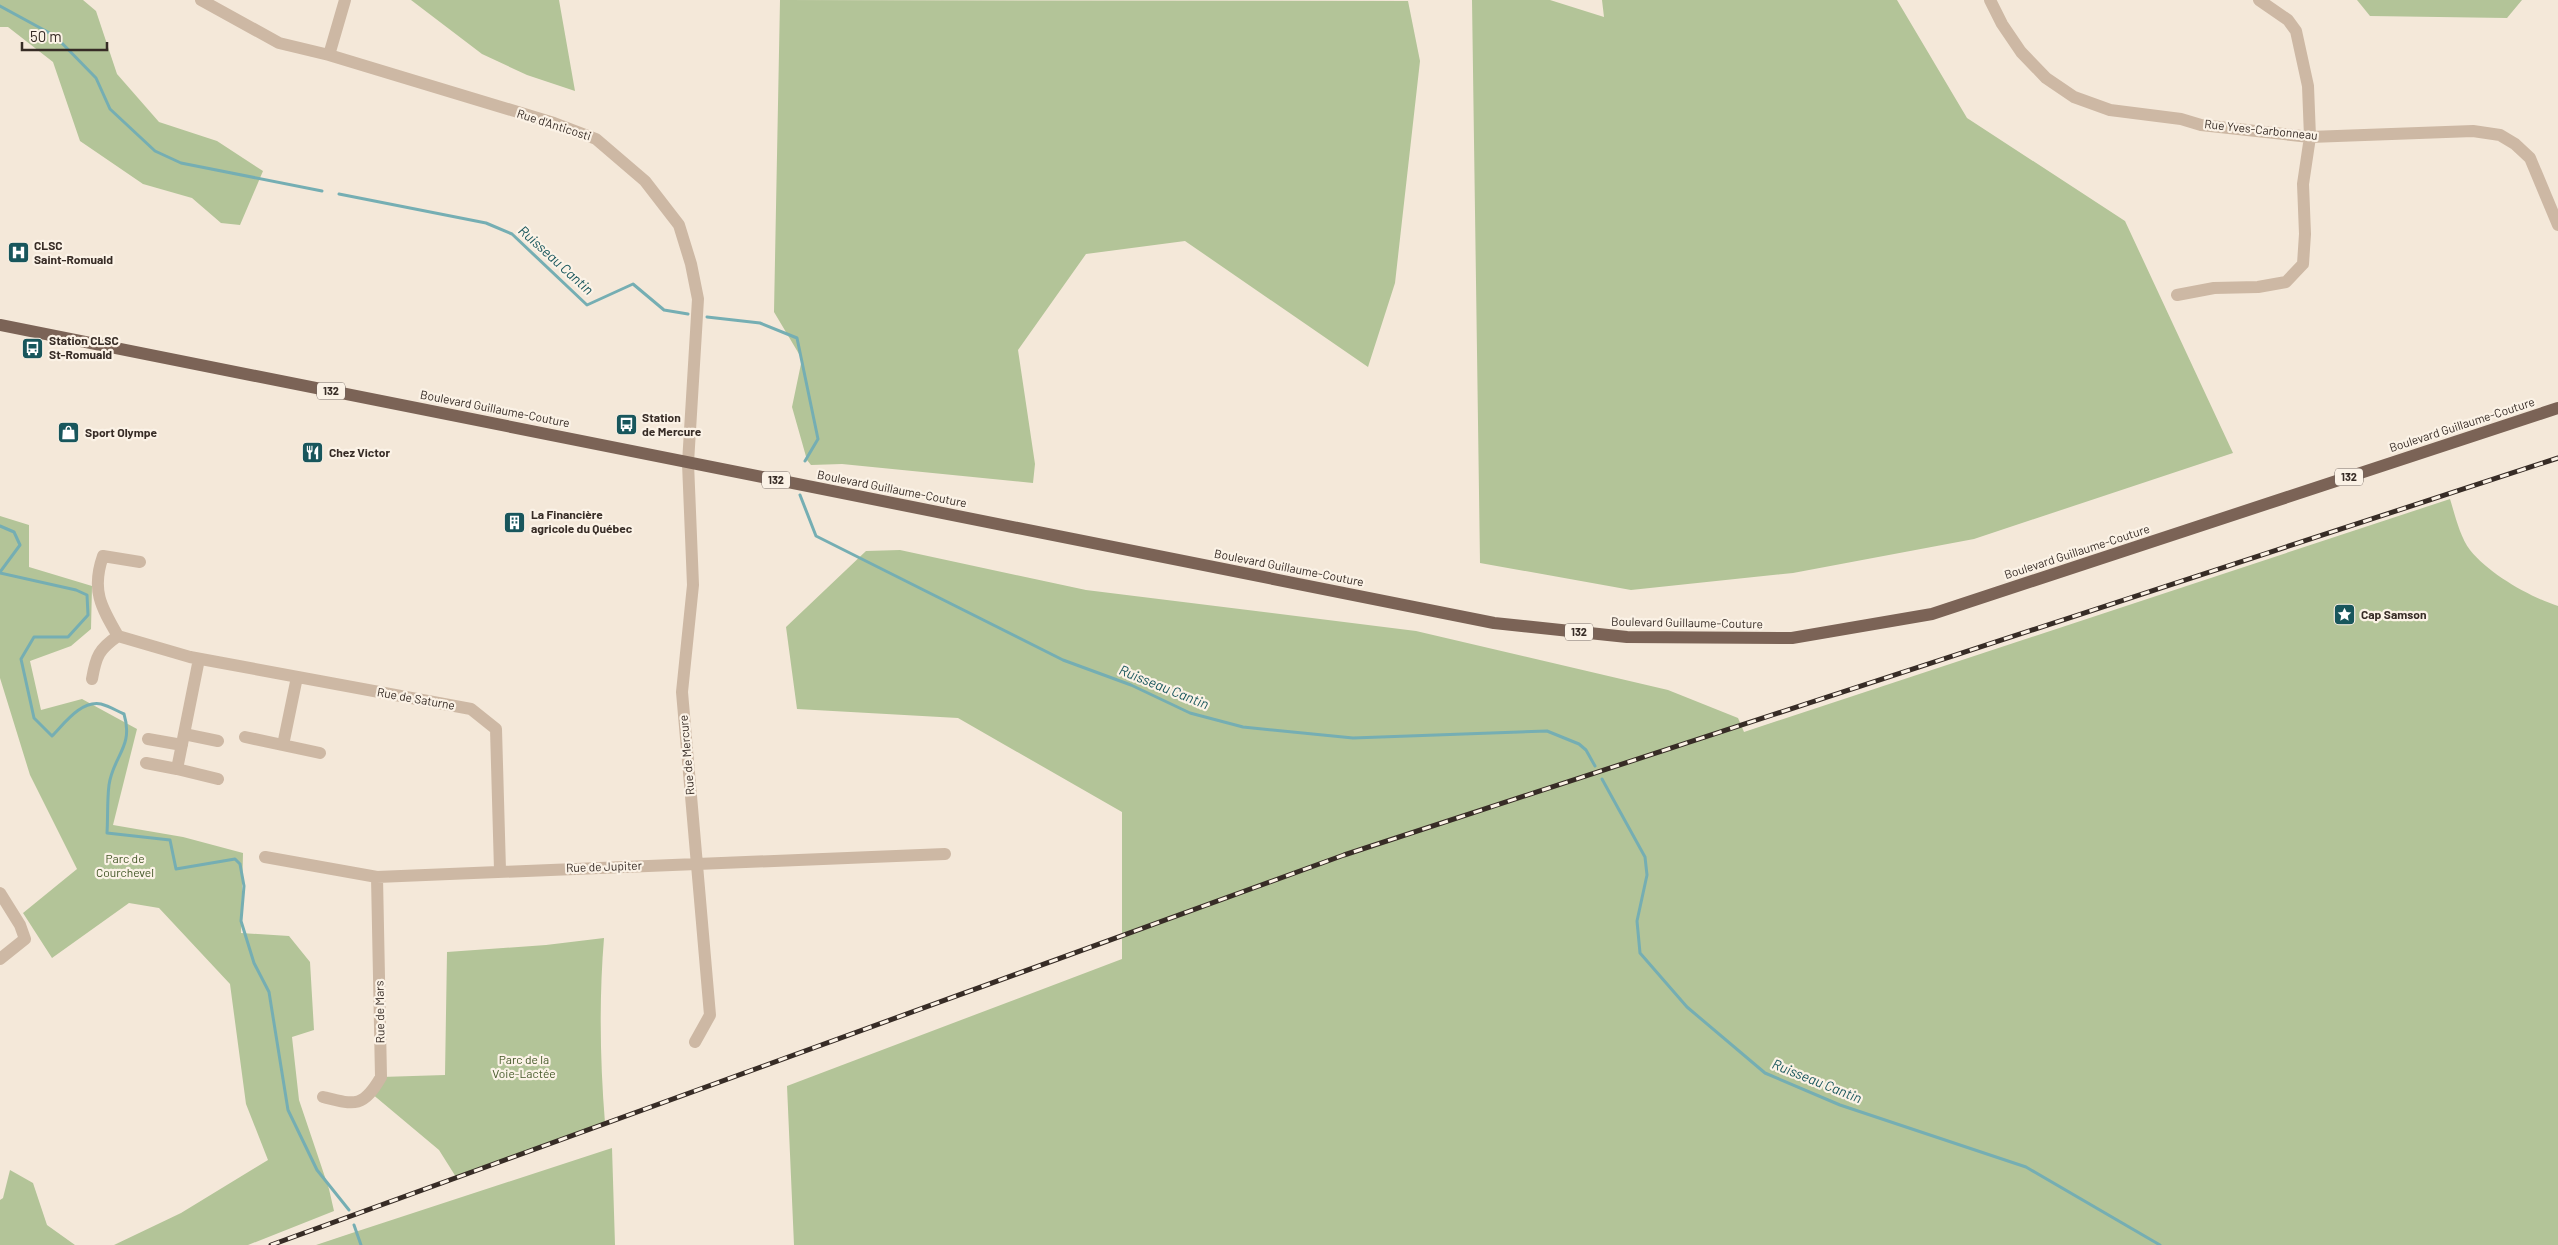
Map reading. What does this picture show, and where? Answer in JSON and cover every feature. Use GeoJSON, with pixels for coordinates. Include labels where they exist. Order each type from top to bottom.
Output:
{"type":"FeatureCollection","features":[{"type":"Feature","properties":{"kind":"main road","name":"Boulevard Guillaume-Couture"},"geometry":{"type":"LineString","coordinates":[[0,325],[499,423],[688,463],[1494,623],[1627,637],[1792,638],[1932,614],[2558,408]]}},
{"type":"Feature","properties":{"kind":"street","name":"Rue d'Anticosti"},"geometry":{"type":"LineString","coordinates":[[202,0],[279,43],[329,55],[554,123],[596,139],[645,181],[679,225],[691,264],[698,299],[688,463]]}},
{"type":"Feature","properties":{"kind":"street"},"geometry":{"type":"LineString","coordinates":[[329,55],[345,0]]}},
{"type":"Feature","properties":{"kind":"street","name":"Rue Yves-Carbonneau"},"geometry":{"type":"LineString","coordinates":[[1990,0],[2002,24],[2021,52],[2046,78],[2074,97],[2110,110],[2181,119],[2201,125],[2310,137],[2473,131],[2500,135],[2515,144],[2530,158],[2558,225]]}},
{"type":"Feature","properties":{"kind":"street"},"geometry":{"type":"LineString","coordinates":[[2177,295],[2214,288],[2258,287],[2286,282],[2303,264],[2305,234],[2303,184],[2310,137],[2308,86],[2296,31],[2288,20],[2259,0]]}},
{"type":"Feature","properties":{"kind":"street","name":"Rue de Mercure"},"geometry":{"type":"LineString","coordinates":[[688,463],[693,585],[682,692],[710,1016],[695,1042]]}},
{"type":"Feature","properties":{"kind":"street"},"geometry":{"type":"LineString","coordinates":[[92,679],[95,661],[102,646],[118,636],[101,608],[97,590],[103,556],[140,562]]}},
{"type":"Feature","properties":{"kind":"street","name":"Rue de Saturne"},"geometry":{"type":"LineString","coordinates":[[118,636],[195,658],[471,709],[496,729],[500,870]]}},
{"type":"Feature","properties":{"kind":"street"},"geometry":{"type":"LineString","coordinates":[[177,769],[195,658]]}},
{"type":"Feature","properties":{"kind":"street"},"geometry":{"type":"LineString","coordinates":[[283,745],[297,677]]}},
{"type":"Feature","properties":{"kind":"street"},"geometry":{"type":"LineString","coordinates":[[245,737],[320,753]]}},
{"type":"Feature","properties":{"kind":"street"},"geometry":{"type":"LineString","coordinates":[[148,738],[218,741]]}},
{"type":"Feature","properties":{"kind":"street"},"geometry":{"type":"LineString","coordinates":[[146,763],[218,779]]}},
{"type":"Feature","properties":{"kind":"street","name":"Rue de Jupiter"},"geometry":{"type":"LineString","coordinates":[[265,857],[377,877],[500,870],[945,854]]}},
{"type":"Feature","properties":{"kind":"street","name":"Rue de Mars"},"geometry":{"type":"LineString","coordinates":[[323,1097],[351,1104],[366,1097],[381,1077],[377,877]]}},
{"type":"Feature","properties":{"kind":"street"},"geometry":{"type":"LineString","coordinates":[[0,893],[20,925],[26,939],[0,960]]}},
{"type":"Feature","properties":{"kind":"green space"},"geometry":{"type":"Polygon","coordinates":[[[0,0],[83,0],[96,11],[117,74],[159,122],[217,141],[263,171],[240,225],[221,223],[192,198],[143,184],[80,141],[53,62],[8,27],[0,27],[0,0]]]}},
{"type":"Feature","properties":{"kind":"green space"},"geometry":{"type":"Polygon","coordinates":[[[411,0],[559,0],[575,91],[527,75],[482,54],[411,0]]]}},
{"type":"Feature","properties":{"kind":"green space"},"geometry":{"type":"Polygon","coordinates":[[[780,0],[1408,1],[1420,61],[1395,283],[1368,367],[1185,241],[1086,254],[1018,350],[1035,464],[1033,483],[842,464],[811,465],[807,460],[792,407],[802,359],[774,312],[780,0]]]}},
{"type":"Feature","properties":{"kind":"green space"},"geometry":{"type":"Polygon","coordinates":[[[1472,0],[1550,0],[1604,17],[1602,0],[1897,0],[1967,118],[2125,221],[2233,453],[1974,539],[1793,573],[1631,590],[1480,563],[1472,0]]]}},
{"type":"Feature","properties":{"kind":"green space"},"geometry":{"type":"Polygon","coordinates":[[[2357,0],[2522,0],[2507,18],[2370,16],[2357,0]]]}},
{"type":"Feature","properties":{"kind":"green space"},"geometry":{"type":"Polygon","coordinates":[[[2450,499],[2463,539],[2478,559],[2511,584],[2535,597],[2558,606],[2558,1245],[794,1245],[787,1086],[1122,959],[1122,812],[958,718],[797,709],[786,627],[866,551],[900,550],[1086,590],[1416,631],[1668,690],[1738,718],[1744,732],[2450,499]]]}},
{"type":"Feature","properties":{"kind":"green space","name":"Parc de Courchevel"},"geometry":{"type":"Polygon","coordinates":[[[0,516],[29,525],[29,567],[92,586],[91,629],[71,646],[30,661],[41,710],[82,699],[137,729],[113,825],[183,837],[243,853],[241,933],[289,936],[310,962],[314,1030],[292,1037],[299,1100],[329,1189],[334,1211],[248,1245],[114,1245],[181,1213],[268,1160],[246,1104],[230,984],[159,908],[129,903],[52,958],[23,913],[77,869],[30,775],[0,678],[0,516]]]}},
{"type":"Feature","properties":{"kind":"green space","name":"Parc de la Voie-Lactée"},"geometry":{"type":"Polygon","coordinates":[[[604,938],[601,1030],[605,1123],[456,1177],[439,1150],[371,1093],[381,1077],[445,1075],[447,952],[546,945],[604,938]]]}},
{"type":"Feature","properties":{"kind":"green space"},"geometry":{"type":"Polygon","coordinates":[[[612,1148],[615,1245],[316,1245],[349,1234],[612,1148]]]}},
{"type":"Feature","properties":{"kind":"green space"},"geometry":{"type":"Polygon","coordinates":[[[10,1170],[33,1183],[47,1225],[75,1245],[0,1245],[0,1200],[3,1198],[10,1170]]]}},
{"type":"Feature","properties":{"kind":"waterway","name":"Ruisseau Cantin"},"geometry":{"type":"LineString","coordinates":[[0,6],[55,36],[96,78],[110,109],[155,151],[181,163],[322,191]]}},
{"type":"Feature","properties":{"kind":"waterway","name":"Ruisseau Cantin"},"geometry":{"type":"LineString","coordinates":[[339,194],[486,223],[512,234],[587,305],[633,284],[664,310],[688,314]]}},
{"type":"Feature","properties":{"kind":"waterway","name":"Ruisseau Cantin"},"geometry":{"type":"LineString","coordinates":[[707,317],[760,323],[797,338],[818,439],[805,461]]}},
{"type":"Feature","properties":{"kind":"waterway","name":"Ruisseau Cantin"},"geometry":{"type":"LineString","coordinates":[[800,495],[816,536],[1063,660],[1131,685],[1190,713],[1243,727],[1353,738],[1547,731],[1579,744],[1586,750],[1595,766]]}},
{"type":"Feature","properties":{"kind":"waterway"},"geometry":{"type":"LineString","coordinates":[[0,526],[14,532],[20,545],[0,572]]}},
{"type":"Feature","properties":{"kind":"waterway"},"geometry":{"type":"LineString","coordinates":[[0,573],[76,590],[87,595],[88,615],[68,637],[34,637],[21,659],[34,718],[52,736],[74,714],[87,706],[101,704],[124,714],[126,725],[125,743],[111,775],[107,833],[170,840],[176,869],[235,859],[240,864],[244,886],[241,921],[254,963],[269,992],[288,1110],[317,1170],[349,1210]]}},
{"type":"Feature","properties":{"kind":"waterway","name":"Ruisseau Cantin"},"geometry":{"type":"LineString","coordinates":[[1602,779],[1645,857],[1647,875],[1637,921],[1640,953],[1687,1007],[1765,1073],[1840,1105],[2026,1167],[2160,1245]]}},
{"type":"Feature","properties":{"kind":"waterway"},"geometry":{"type":"LineString","coordinates":[[354,1225],[361,1245]]}},
{"type":"Feature","properties":{"kind":"railway"},"geometry":{"type":"LineString","coordinates":[[271,1245],[1344,855],[2558,458]]}},
{"type":"Feature","properties":{"kind":"place","name":"CLSC Saint-Romuald"},"geometry":{"type":"Point","coordinates":[18,253]}},
{"type":"Feature","properties":{"kind":"place","name":"Station CLSC St-Romuald"},"geometry":{"type":"Point","coordinates":[33,348]}},
{"type":"Feature","properties":{"kind":"place","name":"Station de Mercure"},"geometry":{"type":"Point","coordinates":[626,425]}},
{"type":"Feature","properties":{"kind":"place","name":"Sport Olympe"},"geometry":{"type":"Point","coordinates":[69,433]}},
{"type":"Feature","properties":{"kind":"place","name":"Chez Victor"},"geometry":{"type":"Point","coordinates":[313,453]}},
{"type":"Feature","properties":{"kind":"place","name":"La Financière agricole du Québec"},"geometry":{"type":"Point","coordinates":[515,522]}},
{"type":"Feature","properties":{"kind":"place","name":"Cap Samson"},"geometry":{"type":"Point","coordinates":[2345,615]}}]}
